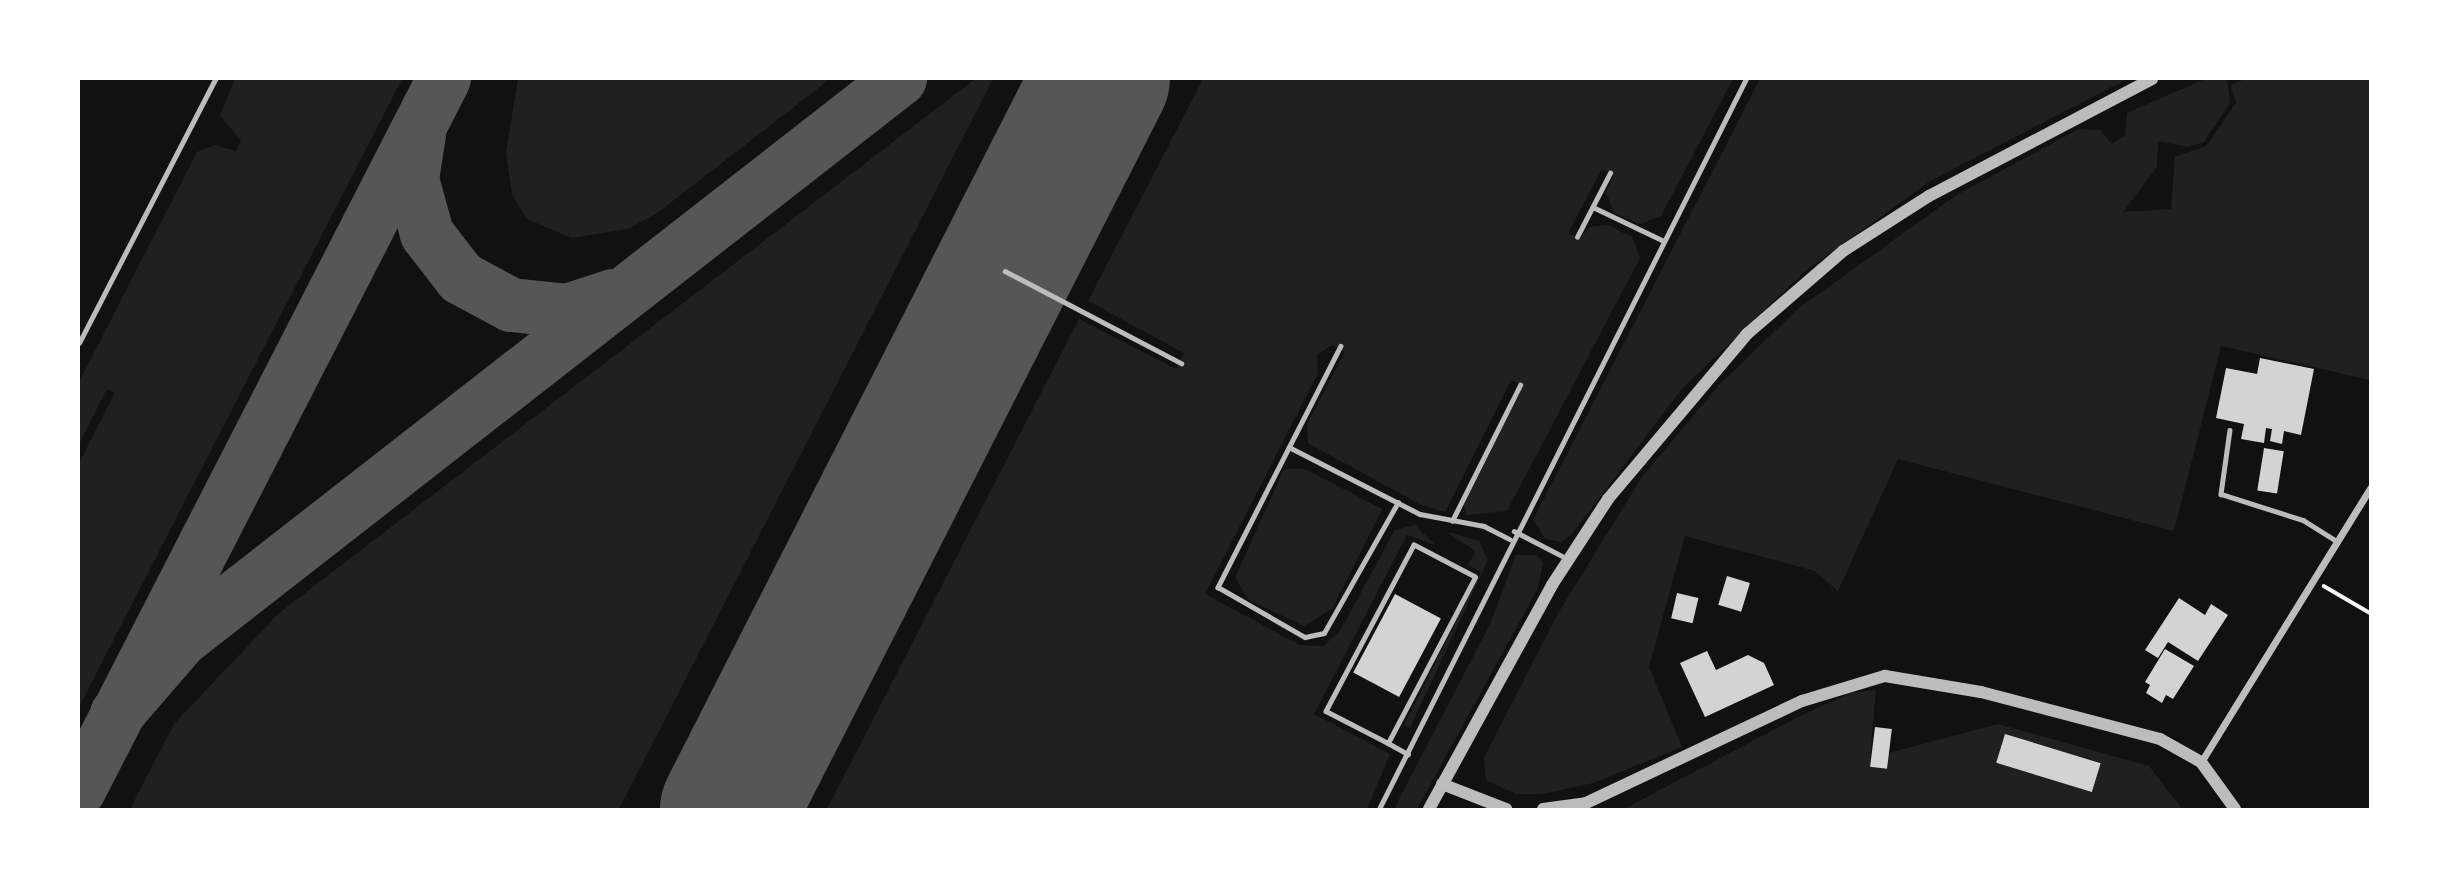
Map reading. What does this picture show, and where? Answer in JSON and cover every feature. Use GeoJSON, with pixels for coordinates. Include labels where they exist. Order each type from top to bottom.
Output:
{"type":"FeatureCollection","features":[{"type":"Feature","properties":{"kind":"street"},"geometry":{"type":"LineString","coordinates":[[1429,809],[1569,559],[1661,429],[1747,334],[1843,251],[2001,153],[2152,79]]}},
{"type":"Feature","properties":{"kind":"street"},"geometry":{"type":"LineString","coordinates":[[2201,762],[2370,488]]}},
{"type":"Feature","properties":{"kind":"street"},"geometry":{"type":"LineString","coordinates":[[1543,809],[1586,803],[1801,701],[1885,676],[1980,692],[2160,739],[2201,762],[2235,809]]}},
{"type":"Feature","properties":{"kind":"street"},"geometry":{"type":"LineString","coordinates":[[1442,784],[1506,809]]}},
{"type":"Feature","properties":{"kind":"lane"},"geometry":{"type":"LineString","coordinates":[[79,343],[215,79]]}},
{"type":"Feature","properties":{"kind":"lane"},"geometry":{"type":"LineString","coordinates":[[1379,809],[1514,531],[1745,79]]}},
{"type":"Feature","properties":{"kind":"lane"},"geometry":{"type":"LineString","coordinates":[[1577,237],[1610,173]]}},
{"type":"Feature","properties":{"kind":"lane"},"geometry":{"type":"LineString","coordinates":[[1593,206],[1662,240]]}},
{"type":"Feature","properties":{"kind":"lane"},"geometry":{"type":"LineString","coordinates":[[1005,271],[1181,363]]}},
{"type":"Feature","properties":{"kind":"lane"},"geometry":{"type":"LineString","coordinates":[[1341,346],[1218,587],[1305,636],[1324,634],[1337,620],[1398,502]]}},
{"type":"Feature","properties":{"kind":"lane"},"geometry":{"type":"LineString","coordinates":[[1452,521],[1520,385]]}},
{"type":"Feature","properties":{"kind":"lane"},"geometry":{"type":"LineString","coordinates":[[2230,430],[2221,494],[2303,520],[2336,541]]}},
{"type":"Feature","properties":{"kind":"lane"},"geometry":{"type":"LineString","coordinates":[[1289,447],[1398,502],[1510,539]]}},
{"type":"Feature","properties":{"kind":"lane"},"geometry":{"type":"LineString","coordinates":[[1514,531],[1569,559]]}},
{"type":"Feature","properties":{"kind":"lane"},"geometry":{"type":"LineString","coordinates":[[1388,743],[1475,577],[1414,545],[1326,711],[1408,754]]}},
{"type":"Feature","properties":{"kind":"path"},"geometry":{"type":"LineString","coordinates":[[2312,579],[2370,613]]}},
{"type":"Feature","properties":{"kind":"shaded area"},"geometry":{"type":"Polygon","coordinates":[[[235,79],[402,79],[79,707],[79,463],[115,393],[107,389],[79,444],[79,382],[197,152],[215,145],[236,151],[241,141],[220,115],[235,79]]]}},
{"type":"Feature","properties":{"kind":"shaded area"},"geometry":{"type":"Polygon","coordinates":[[[518,79],[830,79],[656,214],[628,229],[572,238],[527,219],[512,194],[506,152],[518,79]]]}},
{"type":"Feature","properties":{"kind":"shaded area"},"geometry":{"type":"Polygon","coordinates":[[[975,79],[993,79],[619,809],[130,809],[174,724],[279,613],[975,79]]]}},
{"type":"Feature","properties":{"kind":"shaded area"},"geometry":{"type":"Polygon","coordinates":[[[1203,79],[1733,79],[1661,216],[1640,224],[1614,213],[1606,192],[1614,175],[1602,169],[1568,233],[1580,239],[1589,227],[1608,225],[1633,238],[1640,258],[1507,511],[1466,515],[1463,502],[1521,385],[1511,380],[1445,512],[1421,505],[1308,443],[1307,424],[1345,352],[1332,345],[1317,355],[1318,373],[1205,594],[1300,645],[1323,646],[1340,631],[1395,530],[1415,525],[1435,545],[1407,535],[1314,714],[1390,754],[1367,809],[827,809],[1079,319],[1176,369],[1184,353],[1088,301],[1203,79]]]}},
{"type":"Feature","properties":{"kind":"shaded area"},"geometry":{"type":"Polygon","coordinates":[[[1760,79],[2127,79],[1930,181],[1804,272],[1681,390],[1572,534],[1561,542],[1545,539],[1533,520],[1760,79]]]}},
{"type":"Feature","properties":{"kind":"shaded area"},"geometry":{"type":"Polygon","coordinates":[[[2205,79],[2227,79],[2230,103],[2204,142],[2188,147],[2158,141],[2157,167],[2123,212],[2171,209],[2175,157],[2206,146],[2236,103],[2231,86],[2244,79],[2370,79],[2370,380],[2221,346],[2174,531],[1898,459],[1838,591],[1815,571],[1685,536],[1649,667],[1682,747],[1593,783],[1542,794],[1516,794],[1486,780],[1484,758],[1557,615],[1642,477],[1720,384],[1799,308],[1955,196],[2079,129],[2100,130],[2112,144],[2125,136],[2127,113],[2205,79]]]}},
{"type":"Feature","properties":{"kind":"shaded area"},"geometry":{"type":"Polygon","coordinates":[[[1284,469],[1305,469],[1382,509],[1332,609],[1304,626],[1249,600],[1235,578],[1284,469]]]}},
{"type":"Feature","properties":{"kind":"shaded area"},"geometry":{"type":"Polygon","coordinates":[[[1445,531],[1479,541],[1488,560],[1410,728],[1404,725],[1481,572],[1468,565],[1476,551],[1445,531]]]}},
{"type":"Feature","properties":{"kind":"shaded area"},"geometry":{"type":"Polygon","coordinates":[[[1516,555],[1536,555],[1543,562],[1538,588],[1417,809],[1394,809],[1490,624],[1516,555]]]}},
{"type":"Feature","properties":{"kind":"shaded area"},"geometry":{"type":"Polygon","coordinates":[[[1876,690],[1870,758],[1998,724],[2149,766],[2182,809],[1624,809],[1798,717],[1850,693],[1876,690]]]}},
{"type":"Feature","properties":{"kind":"building"},"geometry":{"type":"Polygon","coordinates":[[[2260,358],[2314,369],[2301,435],[2284,431],[2282,444],[2270,441],[2272,429],[2266,428],[2264,443],[2241,439],[2244,424],[2216,418],[2226,368],[2257,374],[2260,358]]]}},
{"type":"Feature","properties":{"kind":"building"},"geometry":{"type":"Polygon","coordinates":[[[2264,448],[2284,451],[2277,494],[2257,490],[2264,448]]]}},
{"type":"Feature","properties":{"kind":"building"},"geometry":{"type":"Polygon","coordinates":[[[1727,576],[1750,583],[1741,612],[1718,605],[1727,576]]]}},
{"type":"Feature","properties":{"kind":"building"},"geometry":{"type":"Polygon","coordinates":[[[1677,593],[1698,598],[1693,623],[1671,618],[1677,593]]]}},
{"type":"Feature","properties":{"kind":"building"},"geometry":{"type":"Polygon","coordinates":[[[1395,594],[1441,618],[1399,697],[1353,673],[1395,594]]]}},
{"type":"Feature","properties":{"kind":"building"},"geometry":{"type":"Polygon","coordinates":[[[2179,598],[2205,615],[2211,604],[2228,615],[2198,661],[2168,642],[2158,658],[2145,650],[2179,598]]]}},
{"type":"Feature","properties":{"kind":"building"},"geometry":{"type":"Polygon","coordinates":[[[2165,649],[2194,666],[2173,699],[2166,695],[2162,703],[2146,693],[2150,685],[2145,682],[2165,649]]]}},
{"type":"Feature","properties":{"kind":"building"},"geometry":{"type":"Polygon","coordinates":[[[1707,651],[1716,670],[1748,655],[1764,663],[1774,685],[1705,717],[1680,663],[1707,651]]]}},
{"type":"Feature","properties":{"kind":"building"},"geometry":{"type":"Polygon","coordinates":[[[1875,727],[1892,729],[1887,769],[1870,767],[1875,727]]]}},
{"type":"Feature","properties":{"kind":"building"},"geometry":{"type":"Polygon","coordinates":[[[2005,734],[2101,763],[2092,792],[1996,763],[2005,734]]]}},
{"type":"Feature","properties":{"kind":"taxiway"},"geometry":{"type":"LineString","coordinates":[[79,790],[444,79]]}},
{"type":"Feature","properties":{"kind":"taxiway"},"geometry":{"type":"LineString","coordinates":[[117,714],[181,640],[900,79]]}},
{"type":"Feature","properties":{"kind":"taxiway"},"geometry":{"type":"LineString","coordinates":[[419,134],[412,179],[427,234],[461,278],[511,305],[567,311],[613,296]]}},
{"type":"Feature","properties":{"kind":"runway"},"geometry":{"type":"LineString","coordinates":[[729,809],[1101,79]]}}]}
